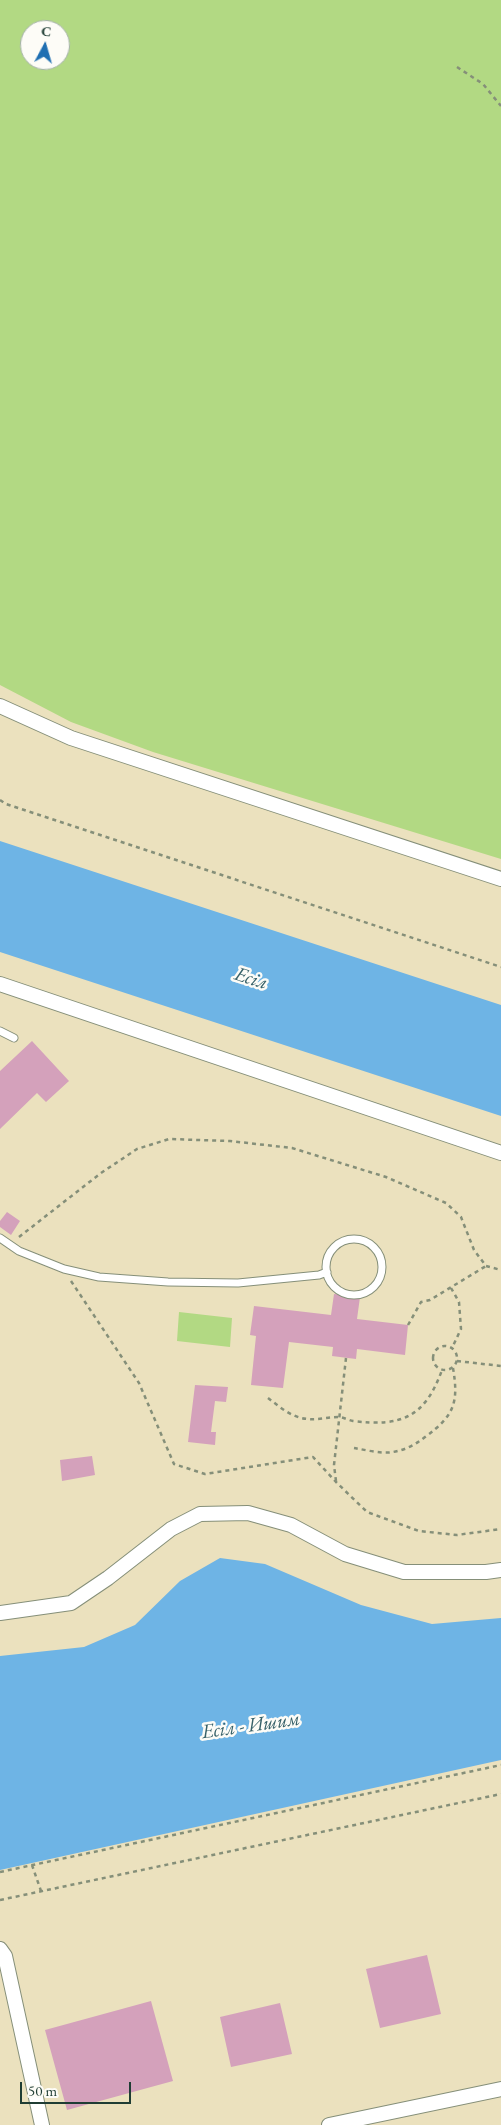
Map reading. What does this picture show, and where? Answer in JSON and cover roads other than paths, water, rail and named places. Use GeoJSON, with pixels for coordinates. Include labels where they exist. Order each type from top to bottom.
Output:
{"type":"FeatureCollection","features":[{"type":"Feature","properties":{"kind":"street"},"geometry":{"type":"LineString","coordinates":[[0,706],[80,742],[501,879]]}},
{"type":"Feature","properties":{"kind":"street"},"geometry":{"type":"LineString","coordinates":[[0,984],[501,1153]]}},
{"type":"Feature","properties":{"kind":"street"},"geometry":{"type":"LineString","coordinates":[[0,1613],[70,1603],[108,1578],[171,1529],[200,1514],[248,1513],[291,1525],[345,1554],[404,1572],[486,1572],[501,1570]]}},
{"type":"Feature","properties":{"kind":"street"},"geometry":{"type":"LineString","coordinates":[[2,1953],[42,2125]]}},
{"type":"Feature","properties":{"kind":"street"},"geometry":{"type":"LineString","coordinates":[[329,2125],[501,2089]]}},
{"type":"Feature","properties":{"kind":"lane"},"geometry":{"type":"LineString","coordinates":[[0,1031],[14,1038]]}},
{"type":"Feature","properties":{"kind":"lane"},"geometry":{"type":"LineString","coordinates":[[0,1238],[19,1250],[64,1270],[99,1277],[168,1282],[238,1283],[318,1275],[326,1272]]}},
{"type":"Feature","properties":{"kind":"lane"},"geometry":{"type":"LineString","coordinates":[[353,1238],[369,1242],[380,1254],[383,1269],[377,1284],[370,1289],[364,1293],[348,1294],[334,1286],[326,1272],[328,1256],[338,1243],[353,1238]]}},
{"type":"Feature","properties":{"kind":"water","name":"Есіл"},"geometry":{"type":"Polygon","coordinates":[[[0,841],[501,1005],[501,1116],[0,952],[0,841]]]}},
{"type":"Feature","properties":{"kind":"water","name":"Есіл - Ишим"},"geometry":{"type":"Polygon","coordinates":[[[220,1558],[265,1564],[361,1605],[432,1624],[501,1618],[501,1760],[0,1870],[0,1656],[84,1647],[135,1625],[180,1581],[220,1558]]]}}]}
